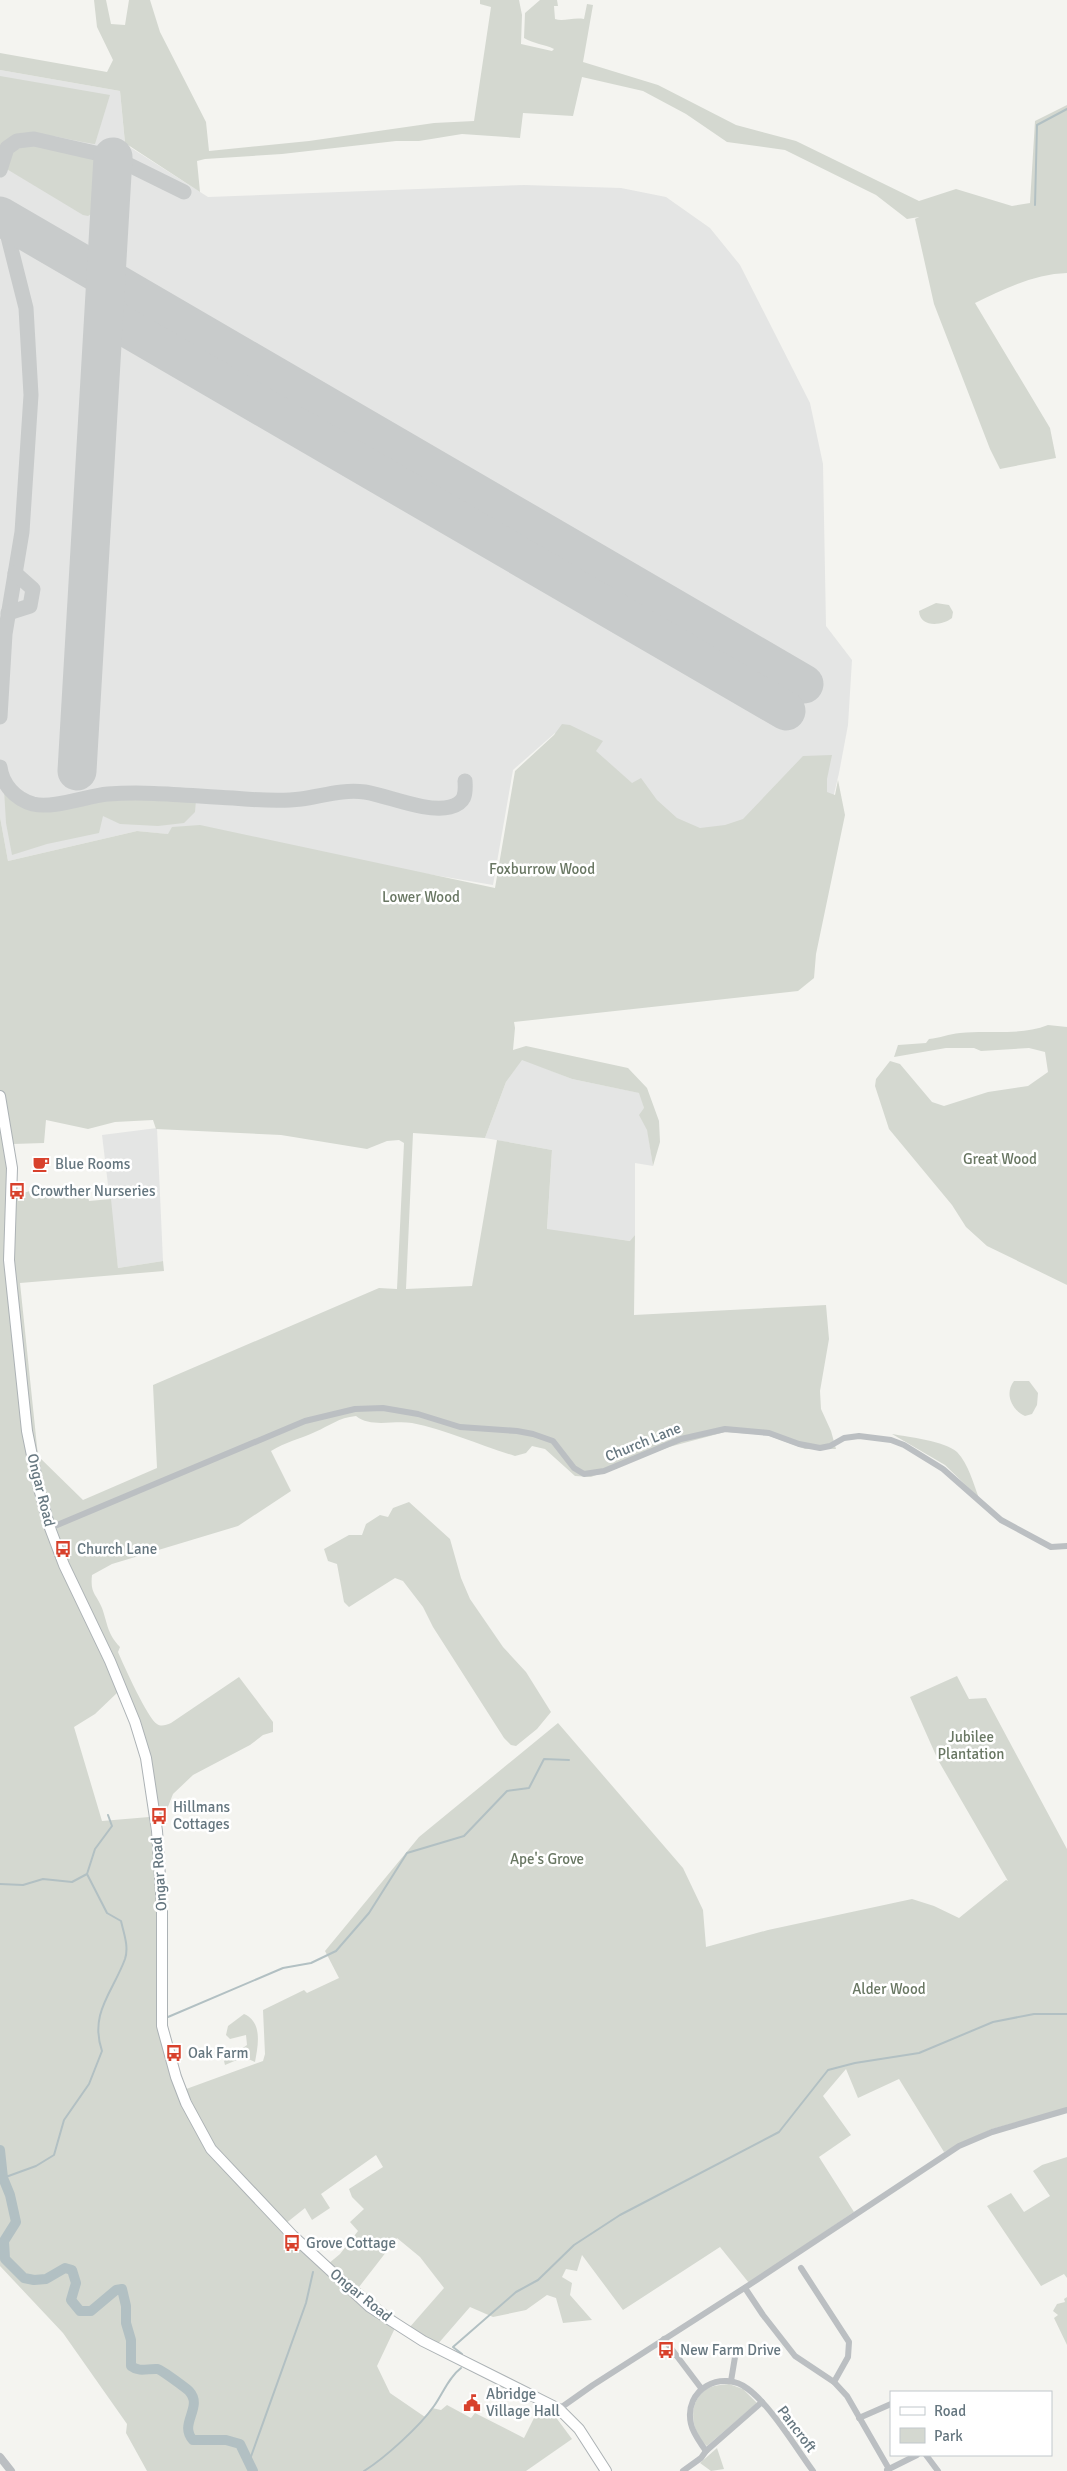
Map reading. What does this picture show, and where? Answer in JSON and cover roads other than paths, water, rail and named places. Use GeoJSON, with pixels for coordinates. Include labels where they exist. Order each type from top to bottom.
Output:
{"type":"FeatureCollection","features":[{"type":"Feature","properties":{"kind":"main road","name":"Ongar Road"},"geometry":{"type":"LineString","coordinates":[[0,1096],[10,1143],[12,1168],[9,1260],[20,1377],[34,1467],[50,1528],[64,1565],[110,1661],[135,1722],[146,1758],[157,1831],[162,1908],[162,2026],[176,2077],[194,2120],[210,2149],[277,2219],[370,2307],[422,2341],[559,2409],[579,2430],[606,2471]]}},
{"type":"Feature","properties":{"kind":"street","name":"Church Lane"},"geometry":{"type":"LineString","coordinates":[[50,1528],[305,1421],[355,1409],[383,1408],[418,1414],[460,1427],[517,1431],[540,1436],[553,1441],[574,1468],[584,1474],[604,1471],[681,1439],[725,1429],[769,1433],[799,1444],[820,1448],[830,1446],[844,1438],[859,1436],[891,1440],[904,1445],[943,1469],[1001,1520],[1051,1547],[1067,1546]]}},
{"type":"Feature","properties":{"kind":"street"},"geometry":{"type":"LineString","coordinates":[[559,2409],[959,2146],[992,2132],[1067,2110]]}},
{"type":"Feature","properties":{"kind":"street"},"geometry":{"type":"LineString","coordinates":[[801,2268],[849,2342],[848,2357],[834,2382]]}},
{"type":"Feature","properties":{"kind":"street"},"geometry":{"type":"LineString","coordinates":[[745,2288],[795,2356],[834,2382],[847,2396],[888,2470],[915,2456]]}},
{"type":"Feature","properties":{"kind":"street"},"geometry":{"type":"LineString","coordinates":[[664,2339],[701,2388]]}},
{"type":"Feature","properties":{"kind":"street"},"geometry":{"type":"LineString","coordinates":[[706,2451],[694,2431],[690,2414],[691,2407],[701,2388],[713,2382],[731,2381],[736,2357],[740,2350]]}},
{"type":"Feature","properties":{"kind":"street","name":"Pancroft"},"geometry":{"type":"LineString","coordinates":[[731,2381],[747,2388],[762,2402],[813,2471]]}},
{"type":"Feature","properties":{"kind":"street","name":"Pancroft"},"geometry":{"type":"LineString","coordinates":[[683,2471],[701,2458],[706,2451],[762,2402]]}},
{"type":"Feature","properties":{"kind":"street"},"geometry":{"type":"LineString","coordinates":[[860,2418],[890,2404]]}},
{"type":"Feature","properties":{"kind":"street"},"geometry":{"type":"LineString","coordinates":[[927,2456],[938,2471]]}},
{"type":"Feature","properties":{"kind":"street"},"geometry":{"type":"LineString","coordinates":[[0,2457],[11,2471]]}},
{"type":"Feature","properties":{"kind":"waterway"},"geometry":{"type":"LineString","coordinates":[[1035,205],[1037,125],[1067,109]]}},
{"type":"Feature","properties":{"kind":"waterway"},"geometry":{"type":"LineString","coordinates":[[168,2017],[283,1968],[311,1963],[336,1951],[369,1913],[407,1853],[464,1836],[507,1791],[529,1788],[544,1759],[569,1760]]}},
{"type":"Feature","properties":{"kind":"waterway"},"geometry":{"type":"LineString","coordinates":[[3,2178],[36,2166],[54,2155],[64,2120],[89,2084],[102,2051],[98,2025],[100,2014],[125,1959],[126,1950],[126,1940],[121,1921],[107,1913],[87,1874],[95,1849],[112,1826],[108,1815]]}},
{"type":"Feature","properties":{"kind":"waterway"},"geometry":{"type":"LineString","coordinates":[[0,1884],[23,1885],[43,1879],[72,1882],[87,1874]]}},
{"type":"Feature","properties":{"kind":"waterway"},"geometry":{"type":"LineString","coordinates":[[462,2354],[453,2347],[516,2292],[538,2280],[574,2245],[620,2215],[779,2132],[828,2070],[855,2063],[919,2053],[993,2022],[1034,2014],[1067,2014]]}},
{"type":"Feature","properties":{"kind":"waterway"},"geometry":{"type":"LineString","coordinates":[[0,2150],[3,2178],[10,2195],[16,2222],[4,2241],[5,2259],[24,2278],[34,2280],[46,2279],[65,2268],[72,2270],[76,2283],[71,2300],[80,2311],[91,2311],[116,2290],[122,2289],[126,2306],[126,2323],[131,2340],[131,2366],[141,2370],[158,2369],[189,2391],[194,2403],[188,2428],[193,2440],[226,2440],[240,2444],[253,2471]]}},
{"type":"Feature","properties":{"kind":"waterway"},"geometry":{"type":"LineString","coordinates":[[249,2462],[306,2303],[313,2272]]}},
{"type":"Feature","properties":{"kind":"waterway"},"geometry":{"type":"LineString","coordinates":[[364,2471],[392,2450],[420,2423],[434,2406],[453,2376],[461,2368]]}},
{"type":"Feature","properties":{"kind":"place","name":"Blue Rooms"},"geometry":{"type":"Point","coordinates":[41,1164]}},
{"type":"Feature","properties":{"kind":"place","name":"Crowther Nurseries"},"geometry":{"type":"Point","coordinates":[17,1191]}},
{"type":"Feature","properties":{"kind":"place","name":"Church Lane"},"geometry":{"type":"Point","coordinates":[63,1549]}},
{"type":"Feature","properties":{"kind":"place","name":"Hillmans Cottages"},"geometry":{"type":"Point","coordinates":[159,1816]}},
{"type":"Feature","properties":{"kind":"place","name":"Oak Farm"},"geometry":{"type":"Point","coordinates":[174,2053]}},
{"type":"Feature","properties":{"kind":"place","name":"Grove Cottage"},"geometry":{"type":"Point","coordinates":[292,2243]}},
{"type":"Feature","properties":{"kind":"place","name":"New Farm Drive"},"geometry":{"type":"Point","coordinates":[666,2350]}},
{"type":"Feature","properties":{"kind":"place","name":"Abridge Village Hall"},"geometry":{"type":"Point","coordinates":[472,2403]}},
{"type":"Feature","properties":{"kind":"park label","name":"Foxburrow Wood"},"geometry":{"type":"Point","coordinates":[542,869]}},
{"type":"Feature","properties":{"kind":"park label","name":"Lower Wood"},"geometry":{"type":"Point","coordinates":[421,897]}},
{"type":"Feature","properties":{"kind":"park label","name":"Great Wood"},"geometry":{"type":"Point","coordinates":[1000,1159]}},
{"type":"Feature","properties":{"kind":"park label","name":"Jubilee Plantation"},"geometry":{"type":"Point","coordinates":[971,1746]}},
{"type":"Feature","properties":{"kind":"park label","name":"Ape's Grove"},"geometry":{"type":"Point","coordinates":[547,1859]}},
{"type":"Feature","properties":{"kind":"park label","name":"Alder Wood"},"geometry":{"type":"Point","coordinates":[889,1989]}}]}
